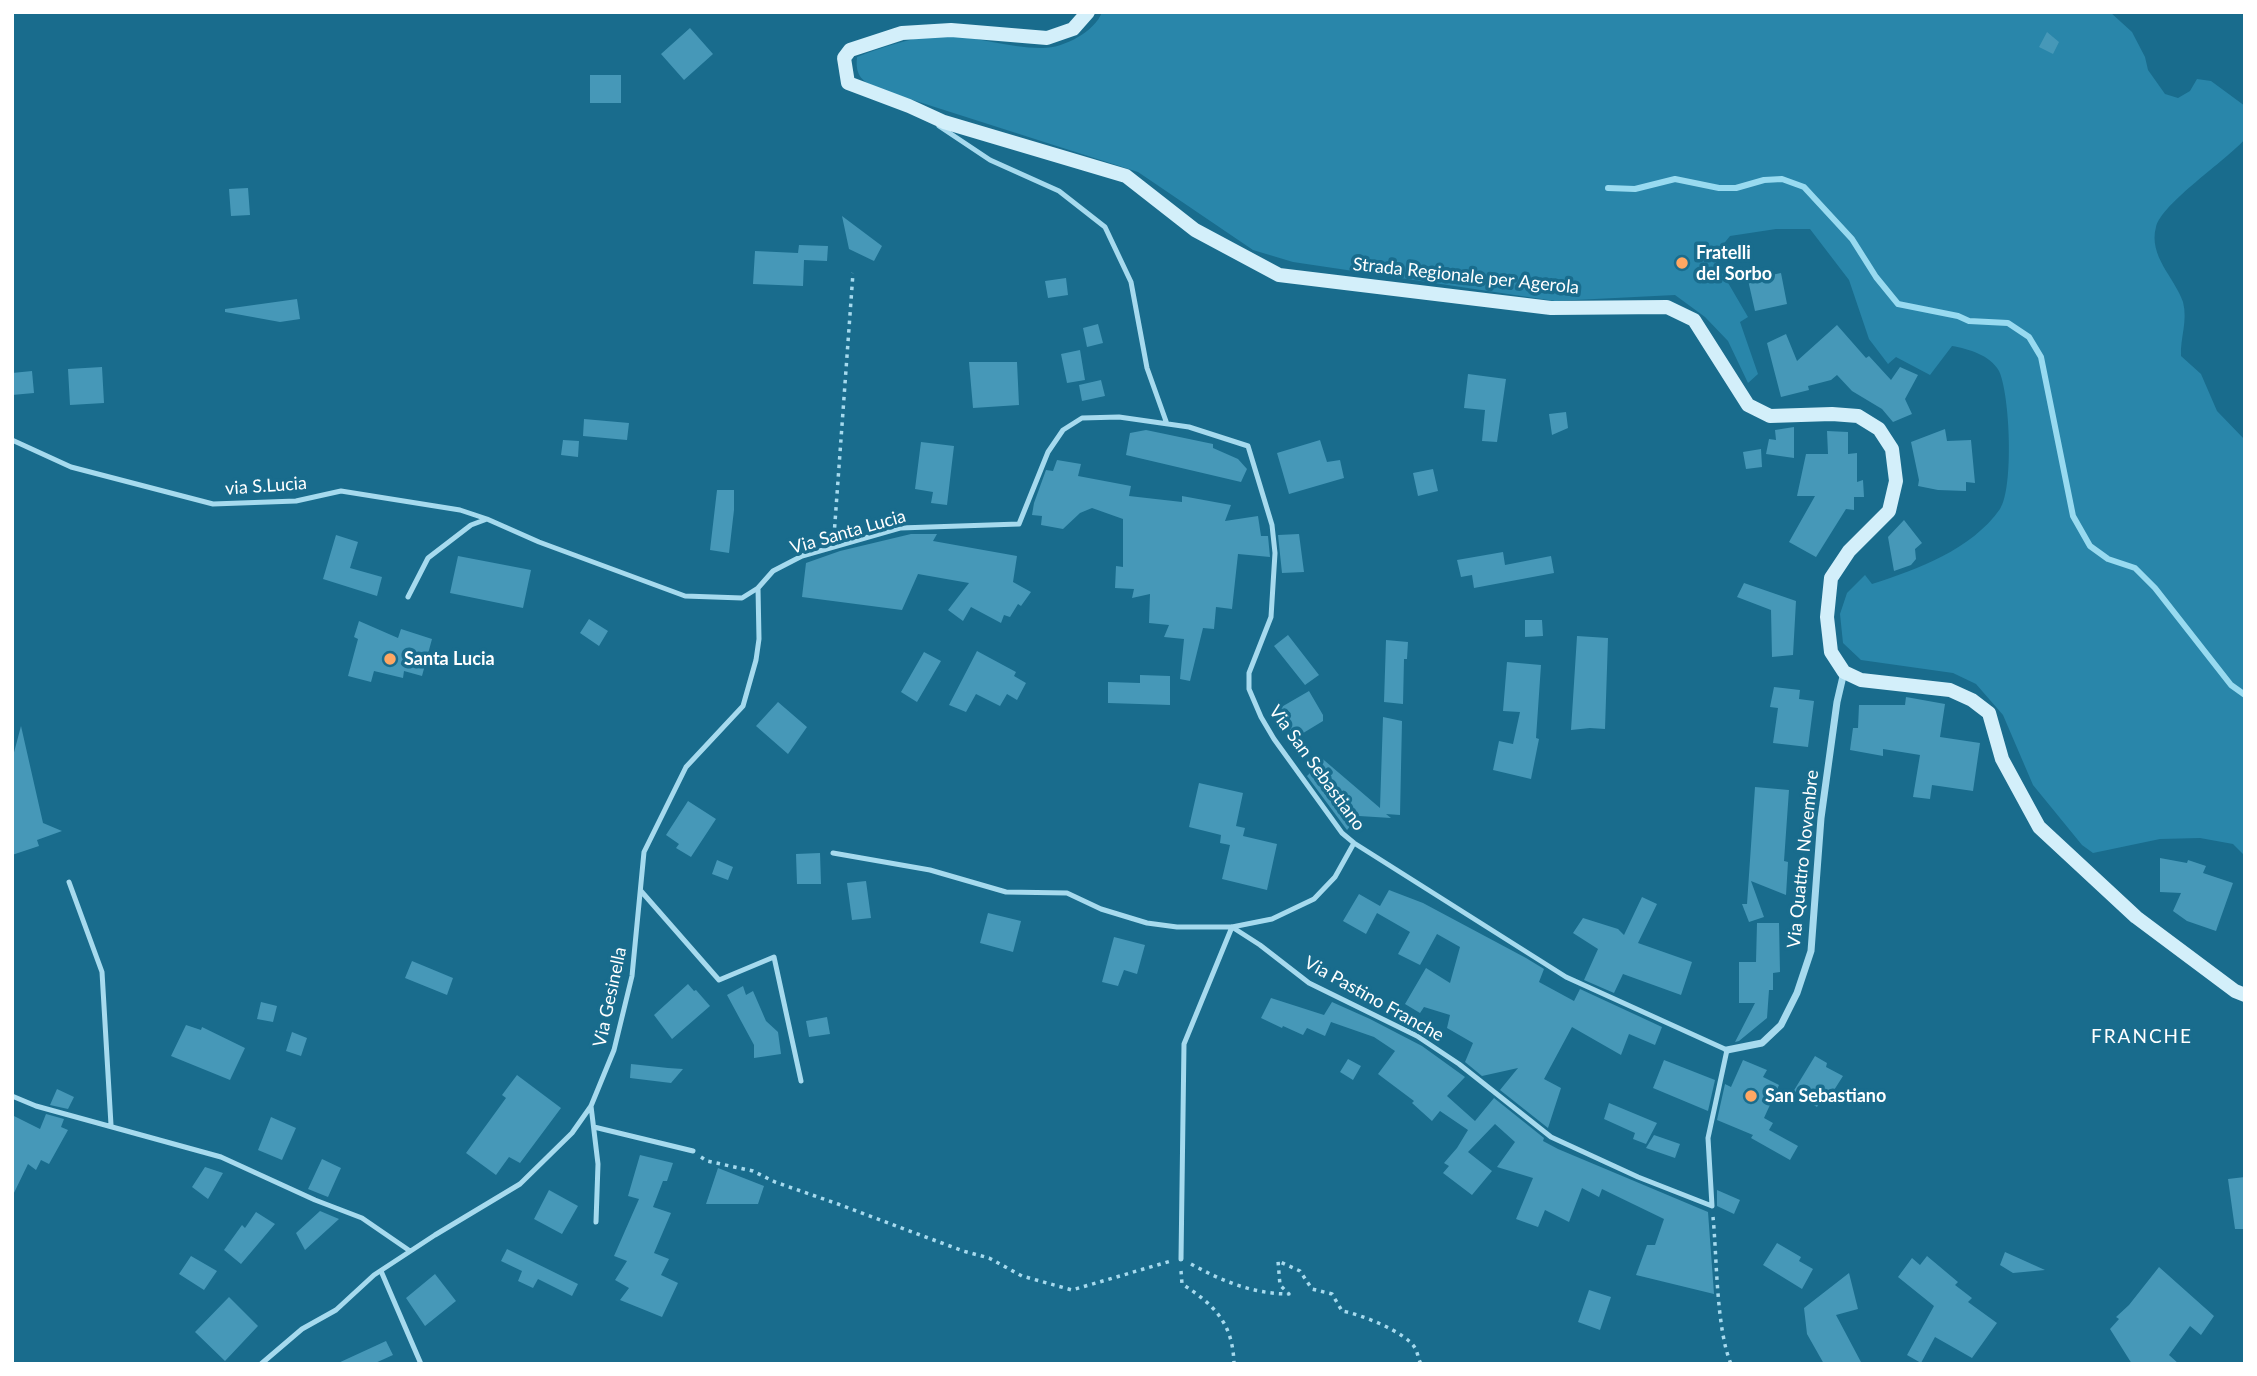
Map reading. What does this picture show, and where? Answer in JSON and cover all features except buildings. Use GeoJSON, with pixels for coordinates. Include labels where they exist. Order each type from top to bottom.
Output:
{"type":"FeatureCollection","features":[{"type":"Feature","properties":{"kind":"main road","name":"Strada Regionale per Agerola"},"geometry":{"type":"LineString","coordinates":[[1088,12],[1073,29],[1047,38],[951,30],[902,33],[850,50],[844,58],[848,83],[944,122],[1126,176],[1195,230],[1279,275],[1551,308],[1667,307],[1693,320],[1748,405],[1770,416],[1858,416],[1879,429],[1892,449],[1896,481],[1889,511],[1849,551],[1831,578],[1827,617],[1830,652],[1844,672]]}},
{"type":"Feature","properties":{"kind":"main road"},"geometry":{"type":"LineString","coordinates":[[1844,672],[1861,680],[1950,690],[1989,713],[2002,759],[2039,827],[2136,918],[2235,991],[2245,995]]}},
{"type":"Feature","properties":{"kind":"street","name":"Via Quattro Novembre"},"geometry":{"type":"LineString","coordinates":[[1727,1050],[1762,1044],[1781,1024],[1797,993],[1811,951],[1821,818],[1837,702],[1844,672]]}},
{"type":"Feature","properties":{"kind":"lane"},"geometry":{"type":"LineString","coordinates":[[909,106],[990,160],[1059,191],[1105,227],[1131,282],[1147,368],[1167,424]]}},
{"type":"Feature","properties":{"kind":"lane","name":"Via Santa Lucia"},"geometry":{"type":"LineString","coordinates":[[487,519],[539,542],[685,596],[743,598],[758,588],[773,571],[802,556],[900,528],[1019,524],[1048,452],[1063,430],[1082,418],[1119,418],[1167,424]]}},
{"type":"Feature","properties":{"kind":"lane","name":"Via San Sebastiano"},"geometry":{"type":"LineString","coordinates":[[1167,424],[1189,427],[1248,446],[1272,525],[1275,553],[1271,617],[1249,673],[1249,689],[1261,717],[1275,739],[1342,832],[1354,844],[1566,977],[1727,1050]]}},
{"type":"Feature","properties":{"kind":"lane","name":"via S.Lucia"},"geometry":{"type":"LineString","coordinates":[[12,440],[71,467],[213,504],[296,501],[341,491],[460,510],[487,519]]}},
{"type":"Feature","properties":{"kind":"lane"},"geometry":{"type":"LineString","coordinates":[[408,597],[428,558],[471,526],[487,519]]}},
{"type":"Feature","properties":{"kind":"lane","name":"Via Gesinella"},"geometry":{"type":"LineString","coordinates":[[261,1364],[302,1329],[336,1310],[381,1271],[520,1184],[572,1133],[591,1106],[614,1051],[634,965],[644,852],[686,767],[743,706],[760,639],[758,588]]}},
{"type":"Feature","properties":{"kind":"lane"},"geometry":{"type":"LineString","coordinates":[[833,853],[930,870],[1006,892],[1067,893],[1101,909],[1147,923],[1177,927],[1232,928],[1272,919],[1314,899],[1335,877],[1354,844]]}},
{"type":"Feature","properties":{"kind":"lane"},"geometry":{"type":"LineString","coordinates":[[69,882],[102,972],[111,1125]]}},
{"type":"Feature","properties":{"kind":"lane"},"geometry":{"type":"LineString","coordinates":[[641,891],[719,980],[774,957],[801,1081]]}},
{"type":"Feature","properties":{"kind":"lane"},"geometry":{"type":"LineString","coordinates":[[1181,1259],[1184,1044],[1232,928]]}},
{"type":"Feature","properties":{"kind":"lane","name":"Via Pastino Franche"},"geometry":{"type":"LineString","coordinates":[[1232,928],[1260,945],[1309,984],[1418,1036],[1459,1064],[1551,1137],[1638,1177],[1712,1206]]}},
{"type":"Feature","properties":{"kind":"lane"},"geometry":{"type":"LineString","coordinates":[[1712,1206],[1708,1138],[1727,1050]]}},
{"type":"Feature","properties":{"kind":"lane"},"geometry":{"type":"LineString","coordinates":[[12,1096],[36,1106],[221,1157],[315,1200],[362,1218],[410,1251]]}},
{"type":"Feature","properties":{"kind":"lane"},"geometry":{"type":"LineString","coordinates":[[591,1106],[598,1164],[596,1222]]}},
{"type":"Feature","properties":{"kind":"lane"},"geometry":{"type":"LineString","coordinates":[[594,1127],[693,1151]]}},
{"type":"Feature","properties":{"kind":"lane"},"geometry":{"type":"LineString","coordinates":[[381,1271],[421,1364]]}},
{"type":"Feature","properties":{"kind":"path"},"geometry":{"type":"LineString","coordinates":[[833,548],[853,273]]}},
{"type":"Feature","properties":{"kind":"path"},"geometry":{"type":"LineString","coordinates":[[693,1151],[707,1161],[753,1171],[775,1182],[963,1251],[989,1258],[1022,1276],[1072,1290],[1181,1259],[1236,1286],[1256,1288],[1271,1294],[1289,1294],[1280,1284],[1278,1261],[1300,1271],[1312,1289],[1332,1294],[1342,1311],[1359,1314],[1403,1337],[1415,1346],[1421,1364]]}},
{"type":"Feature","properties":{"kind":"path"},"geometry":{"type":"LineString","coordinates":[[1712,1206],[1721,1311],[1731,1364]]}},
{"type":"Feature","properties":{"kind":"path"},"geometry":{"type":"LineString","coordinates":[[1181,1259],[1182,1284],[1204,1298],[1220,1317],[1233,1341],[1234,1364]]}},
{"type":"Feature","properties":{"kind":"shaded area"},"geometry":{"type":"Polygon","coordinates":[[[1102,12],[2110,12],[2132,32],[2145,57],[2148,70],[2165,94],[2178,98],[2190,91],[2197,79],[2211,81],[2245,106],[2245,139],[2170,206],[2156,227],[2155,238],[2159,257],[2183,302],[2185,316],[2181,356],[2201,374],[2217,411],[2245,440],[2245,856],[2233,844],[2200,838],[2160,839],[2093,853],[2082,845],[2033,785],[2003,715],[1976,684],[1953,673],[1861,660],[1843,643],[1840,614],[1847,593],[1865,575],[1872,584],[1942,556],[1974,536],[2000,509],[2009,462],[2008,419],[1999,371],[1979,354],[1952,346],[1930,375],[1896,357],[1888,364],[1869,339],[1849,280],[1810,229],[1776,229],[1730,236],[1713,257],[1748,317],[1740,322],[1758,374],[1748,383],[1728,341],[1705,317],[1675,295],[1555,301],[1293,262],[1253,250],[1138,172],[891,93],[870,85],[858,72],[857,57],[924,37],[961,37],[1028,47],[1058,46],[1085,32],[1102,12]]]}},
{"type":"Feature","properties":{"kind":"waterway"},"geometry":{"type":"LineString","coordinates":[[1608,188],[1635,189],[1675,179],[1719,188],[1736,188],[1764,180],[1782,179],[1804,187],[1852,239],[1876,277],[1898,304],[1958,316],[1969,321],[2008,323],[2029,337],[2041,357],[2073,516],[2090,546],[2108,559],[2135,568],[2155,588],[2231,685],[2245,695]]}},
{"type":"Feature","properties":{"kind":"place","name":"Fratelli del Sorbo"},"geometry":{"type":"Point","coordinates":[1682,263]}},
{"type":"Feature","properties":{"kind":"place","name":"Santa Lucia"},"geometry":{"type":"Point","coordinates":[390,659]}},
{"type":"Feature","properties":{"kind":"place","name":"San Sebastiano"},"geometry":{"type":"Point","coordinates":[1751,1096]}},
{"type":"Feature","properties":{"kind":"district","name":"FRANCHE"},"geometry":{"type":"Point","coordinates":[2142,1037]}}]}
